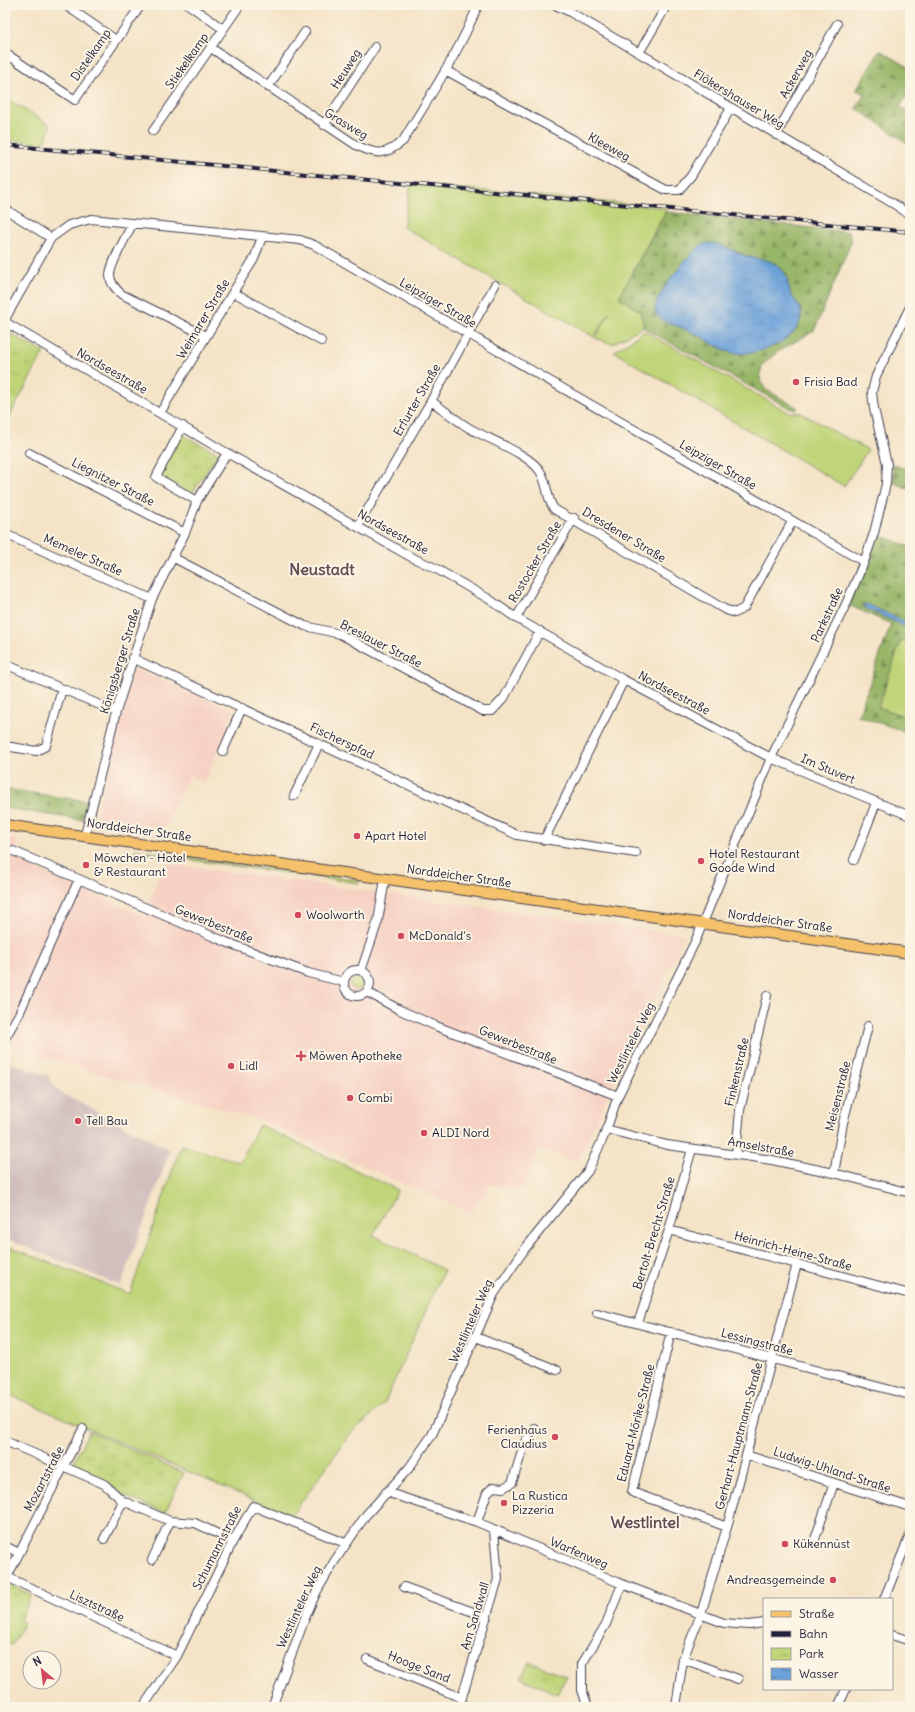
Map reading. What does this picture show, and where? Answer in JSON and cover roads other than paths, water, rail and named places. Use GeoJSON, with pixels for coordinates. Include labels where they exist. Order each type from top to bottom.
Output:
{"type":"FeatureCollection","features":[{"type":"Feature","properties":{"kind":"main road","name":"Norddeicher Straße"},"geometry":{"type":"LineString","coordinates":[[5,825],[85,835],[910,953]]}},
{"type":"Feature","properties":{"kind":"street"},"geometry":{"type":"LineString","coordinates":[[65,5],[116,40]]}},
{"type":"Feature","properties":{"kind":"street","name":"Distelkamp"},"geometry":{"type":"LineString","coordinates":[[5,53],[74,100],[141,5]]}},
{"type":"Feature","properties":{"kind":"street"},"geometry":{"type":"LineString","coordinates":[[189,5],[223,30]]}},
{"type":"Feature","properties":{"kind":"street","name":"Stiekelkamp"},"geometry":{"type":"LineString","coordinates":[[153,130],[240,5]]}},
{"type":"Feature","properties":{"kind":"street","name":"Grasweg"},"geometry":{"type":"LineString","coordinates":[[211,48],[324,125],[370,152],[383,153],[394,148],[403,141],[445,70],[471,22],[478,5]]}},
{"type":"Feature","properties":{"kind":"street","name":"Flökershauser Weg"},"geometry":{"type":"LineString","coordinates":[[554,5],[570,12],[894,204],[910,215]]}},
{"type":"Feature","properties":{"kind":"street"},"geometry":{"type":"LineString","coordinates":[[639,53],[667,5]]}},
{"type":"Feature","properties":{"kind":"street","name":"Ackerweg"},"geometry":{"type":"LineString","coordinates":[[776,135],[838,24]]}},
{"type":"Feature","properties":{"kind":"street"},"geometry":{"type":"LineString","coordinates":[[268,87],[305,32]]}},
{"type":"Feature","properties":{"kind":"street","name":"Heuweg"},"geometry":{"type":"LineString","coordinates":[[324,125],[375,47]]}},
{"type":"Feature","properties":{"kind":"street","name":"Kleeweg"},"geometry":{"type":"LineString","coordinates":[[445,70],[666,190],[679,190],[691,176],[731,108]]}},
{"type":"Feature","properties":{"kind":"street"},"geometry":{"type":"LineString","coordinates":[[5,209],[51,238]]}},
{"type":"Feature","properties":{"kind":"street","name":"Leipziger Straße"},"geometry":{"type":"LineString","coordinates":[[5,319],[51,238],[69,225],[90,220],[300,240],[314,245],[792,522],[864,562]]}},
{"type":"Feature","properties":{"kind":"street"},"geometry":{"type":"LineString","coordinates":[[133,223],[112,265],[110,276],[113,287],[121,294],[206,336]]}},
{"type":"Feature","properties":{"kind":"street","name":"Weimarer Straße"},"geometry":{"type":"LineString","coordinates":[[160,413],[254,259],[262,237]]}},
{"type":"Feature","properties":{"kind":"street","name":"Erfurter Straße"},"geometry":{"type":"LineString","coordinates":[[358,526],[431,401],[495,286]]}},
{"type":"Feature","properties":{"kind":"street"},"geometry":{"type":"LineString","coordinates":[[233,292],[321,341]]}},
{"type":"Feature","properties":{"kind":"street","name":"Parkstraße"},"geometry":{"type":"LineString","coordinates":[[703,924],[771,758],[864,562],[878,518],[887,464],[872,400],[873,384],[910,307]]}},
{"type":"Feature","properties":{"kind":"street","name":"Nordseestraße"},"geometry":{"type":"LineString","coordinates":[[5,322],[227,453],[489,599],[516,618],[624,680],[771,758]]}},
{"type":"Feature","properties":{"kind":"street","name":"Dresdener Straße"},"geometry":{"type":"LineString","coordinates":[[431,401],[468,427],[524,458],[540,471],[546,486],[549,502],[554,508],[574,518],[724,609],[735,613],[744,608],[792,522]]}},
{"type":"Feature","properties":{"kind":"street"},"geometry":{"type":"LineString","coordinates":[[183,426],[156,477],[197,501]]}},
{"type":"Feature","properties":{"kind":"street","name":"Königsberger Straße"},"geometry":{"type":"LineString","coordinates":[[85,835],[116,712],[152,599],[174,558],[197,501],[227,453]]}},
{"type":"Feature","properties":{"kind":"street","name":"Liegnitzer Straße"},"geometry":{"type":"LineString","coordinates":[[29,454],[185,533]]}},
{"type":"Feature","properties":{"kind":"street","name":"Rostocker Straße"},"geometry":{"type":"LineString","coordinates":[[516,618],[574,518]]}},
{"type":"Feature","properties":{"kind":"street","name":"Memeler Straße"},"geometry":{"type":"LineString","coordinates":[[5,534],[152,599]]}},
{"type":"Feature","properties":{"kind":"street","name":"Breslauer Straße"},"geometry":{"type":"LineString","coordinates":[[174,558],[306,626],[340,634],[483,710],[492,711],[504,698],[540,631]]}},
{"type":"Feature","properties":{"kind":"street","name":"Fischerspfad"},"geometry":{"type":"LineString","coordinates":[[132,658],[517,835],[636,853]]}},
{"type":"Feature","properties":{"kind":"street"},"geometry":{"type":"LineString","coordinates":[[5,664],[116,712]]}},
{"type":"Feature","properties":{"kind":"street"},"geometry":{"type":"LineString","coordinates":[[544,840],[624,680]]}},
{"type":"Feature","properties":{"kind":"street"},"geometry":{"type":"LineString","coordinates":[[5,746],[36,751],[46,746],[62,689]]}},
{"type":"Feature","properties":{"kind":"street"},"geometry":{"type":"LineString","coordinates":[[223,751],[242,708]]}},
{"type":"Feature","properties":{"kind":"street"},"geometry":{"type":"LineString","coordinates":[[294,796],[319,744]]}},
{"type":"Feature","properties":{"kind":"street","name":"Im Stuvert"},"geometry":{"type":"LineString","coordinates":[[771,758],[910,816]]}},
{"type":"Feature","properties":{"kind":"street"},"geometry":{"type":"LineString","coordinates":[[854,860],[876,803]]}},
{"type":"Feature","properties":{"kind":"street","name":"Gewerbestraße"},"geometry":{"type":"LineString","coordinates":[[5,850],[13,851],[152,912],[293,968],[344,982],[346,990],[352,995],[362,995],[367,992],[400,1010],[436,1026],[618,1096]]}},
{"type":"Feature","properties":{"kind":"street"},"geometry":{"type":"LineString","coordinates":[[361,971],[378,921],[385,879]]}},
{"type":"Feature","properties":{"kind":"street"},"geometry":{"type":"LineString","coordinates":[[5,1038],[19,1014],[79,880]]}},
{"type":"Feature","properties":{"kind":"street","name":"Westlinteler Weg"},"geometry":{"type":"LineString","coordinates":[[272,1707],[293,1648],[311,1604],[345,1543],[386,1492],[409,1468],[432,1435],[494,1294],[509,1270],[588,1171],[618,1096],[703,924]]}},
{"type":"Feature","properties":{"kind":"street"},"geometry":{"type":"LineString","coordinates":[[344,982],[350,972],[361,971],[366,974],[370,980],[367,992]]}},
{"type":"Feature","properties":{"kind":"street","name":"Finkenstraße"},"geometry":{"type":"LineString","coordinates":[[736,1154],[740,1110],[767,996]]}},
{"type":"Feature","properties":{"kind":"street","name":"Meisenstraße"},"geometry":{"type":"LineString","coordinates":[[834,1173],[843,1123],[868,1026]]}},
{"type":"Feature","properties":{"kind":"street","name":"Amselstraße"},"geometry":{"type":"LineString","coordinates":[[606,1129],[667,1145],[736,1154],[834,1173],[910,1193]]}},
{"type":"Feature","properties":{"kind":"street","name":"Bertolt-Brecht-Straße"},"geometry":{"type":"LineString","coordinates":[[638,1323],[669,1230],[692,1149]]}},
{"type":"Feature","properties":{"kind":"street","name":"Heinrich-Heine-Straße"},"geometry":{"type":"LineString","coordinates":[[669,1230],[910,1294]]}},
{"type":"Feature","properties":{"kind":"street","name":"Gerhart-Hauptmann-Straße"},"geometry":{"type":"LineString","coordinates":[[676,1707],[683,1659],[701,1614],[727,1528],[798,1264]]}},
{"type":"Feature","properties":{"kind":"street","name":"Lessingstraße"},"geometry":{"type":"LineString","coordinates":[[597,1312],[910,1395]]}},
{"type":"Feature","properties":{"kind":"street","name":"Eduard-Mörike-Straße"},"geometry":{"type":"LineString","coordinates":[[671,1332],[632,1492],[727,1528]]}},
{"type":"Feature","properties":{"kind":"street"},"geometry":{"type":"LineString","coordinates":[[476,1337],[557,1370]]}},
{"type":"Feature","properties":{"kind":"street"},"geometry":{"type":"LineString","coordinates":[[477,1522],[487,1493],[493,1487],[503,1488],[512,1483],[525,1442],[534,1428]]}},
{"type":"Feature","properties":{"kind":"street","name":"Mozartstraße"},"geometry":{"type":"LineString","coordinates":[[6,1580],[84,1429]]}},
{"type":"Feature","properties":{"kind":"street"},"geometry":{"type":"LineString","coordinates":[[5,1441],[104,1484],[123,1501],[170,1521],[195,1523],[233,1541]]}},
{"type":"Feature","properties":{"kind":"street","name":"Ludwig-Uhland-Straße"},"geometry":{"type":"LineString","coordinates":[[746,1455],[910,1507]]}},
{"type":"Feature","properties":{"kind":"street"},"geometry":{"type":"LineString","coordinates":[[814,1542],[834,1483]]}},
{"type":"Feature","properties":{"kind":"street","name":"Warfenweg"},"geometry":{"type":"LineString","coordinates":[[386,1492],[477,1522],[622,1584],[701,1614],[724,1622],[749,1625],[763,1623]]}},
{"type":"Feature","properties":{"kind":"street"},"geometry":{"type":"LineString","coordinates":[[104,1539],[123,1501]]}},
{"type":"Feature","properties":{"kind":"street","name":"Schumannstraße"},"geometry":{"type":"LineString","coordinates":[[176,1656],[233,1541],[253,1506],[345,1543]]}},
{"type":"Feature","properties":{"kind":"street"},"geometry":{"type":"LineString","coordinates":[[152,1560],[170,1521]]}},
{"type":"Feature","properties":{"kind":"street","name":"Am Sandwall"},"geometry":{"type":"LineString","coordinates":[[459,1707],[498,1579],[494,1530]]}},
{"type":"Feature","properties":{"kind":"street"},"geometry":{"type":"LineString","coordinates":[[884,1598],[910,1535]]}},
{"type":"Feature","properties":{"kind":"street"},"geometry":{"type":"LineString","coordinates":[[5,1546],[19,1553]]}},
{"type":"Feature","properties":{"kind":"street","name":"Lisztstraße"},"geometry":{"type":"LineString","coordinates":[[6,1580],[176,1656]]}},
{"type":"Feature","properties":{"kind":"street"},"geometry":{"type":"LineString","coordinates":[[588,1707],[582,1690],[582,1664],[606,1624],[622,1584]]}},
{"type":"Feature","properties":{"kind":"street"},"geometry":{"type":"LineString","coordinates":[[404,1587],[487,1617]]}},
{"type":"Feature","properties":{"kind":"street"},"geometry":{"type":"LineString","coordinates":[[893,1635],[910,1641]]}},
{"type":"Feature","properties":{"kind":"street"},"geometry":{"type":"LineString","coordinates":[[143,1707],[176,1656]]}},
{"type":"Feature","properties":{"kind":"street","name":"Hooge Sand"},"geometry":{"type":"LineString","coordinates":[[367,1659],[462,1698]]}},
{"type":"Feature","properties":{"kind":"street"},"geometry":{"type":"LineString","coordinates":[[683,1659],[738,1679]]}},
{"type":"Feature","properties":{"kind":"street"},"geometry":{"type":"LineString","coordinates":[[838,1707],[846,1690]]}},
{"type":"Feature","properties":{"kind":"water"},"geometry":{"type":"Polygon","coordinates":[[[713,243],[745,256],[771,262],[784,272],[790,292],[801,310],[799,323],[787,338],[766,349],[755,352],[735,353],[721,348],[692,332],[664,321],[658,316],[655,309],[657,302],[667,284],[698,248],[705,244],[713,243]]]}},
{"type":"Feature","properties":{"kind":"water"},"geometry":{"type":"Polygon","coordinates":[[[867,604],[910,624],[910,629],[865,608],[863,605],[867,604]]]}},
{"type":"Feature","properties":{"kind":"railway"},"geometry":{"type":"LineString","coordinates":[[5,145],[910,232]]}},
{"type":"Feature","properties":{"kind":"place","name":"Frisia Bad"},"geometry":{"type":"Point","coordinates":[796,382]}},
{"type":"Feature","properties":{"kind":"place","name":"Apart Hotel"},"geometry":{"type":"Point","coordinates":[357,836]}},
{"type":"Feature","properties":{"kind":"place","name":"Hotel Restaurant Goode Wind"},"geometry":{"type":"Point","coordinates":[701,861]}},
{"type":"Feature","properties":{"kind":"place","name":"Möwchen - Hotel & Restaurant"},"geometry":{"type":"Point","coordinates":[86,865]}},
{"type":"Feature","properties":{"kind":"place","name":"Woolworth"},"geometry":{"type":"Point","coordinates":[298,915]}},
{"type":"Feature","properties":{"kind":"place","name":"McDonald's"},"geometry":{"type":"Point","coordinates":[401,936]}},
{"type":"Feature","properties":{"kind":"place","name":"Möwen Apotheke"},"geometry":{"type":"Point","coordinates":[301,1056]}},
{"type":"Feature","properties":{"kind":"place","name":"Lidl"},"geometry":{"type":"Point","coordinates":[231,1066]}},
{"type":"Feature","properties":{"kind":"place","name":"Combi"},"geometry":{"type":"Point","coordinates":[350,1098]}},
{"type":"Feature","properties":{"kind":"place","name":"Tell Bau"},"geometry":{"type":"Point","coordinates":[78,1121]}},
{"type":"Feature","properties":{"kind":"place","name":"ALDI Nord"},"geometry":{"type":"Point","coordinates":[424,1133]}},
{"type":"Feature","properties":{"kind":"place","name":"Ferienhaus Claudius"},"geometry":{"type":"Point","coordinates":[555,1437]}},
{"type":"Feature","properties":{"kind":"place","name":"La Rustica Pizzeria"},"geometry":{"type":"Point","coordinates":[504,1503]}},
{"type":"Feature","properties":{"kind":"place","name":"Kükennüst"},"geometry":{"type":"Point","coordinates":[785,1544]}},
{"type":"Feature","properties":{"kind":"place","name":"Andreasgemeinde"},"geometry":{"type":"Point","coordinates":[833,1580]}},
{"type":"Feature","properties":{"kind":"district","name":"Neustadt"},"geometry":{"type":"Point","coordinates":[322,569]}},
{"type":"Feature","properties":{"kind":"district","name":"Westlintel"},"geometry":{"type":"Point","coordinates":[645,1522]}}]}
